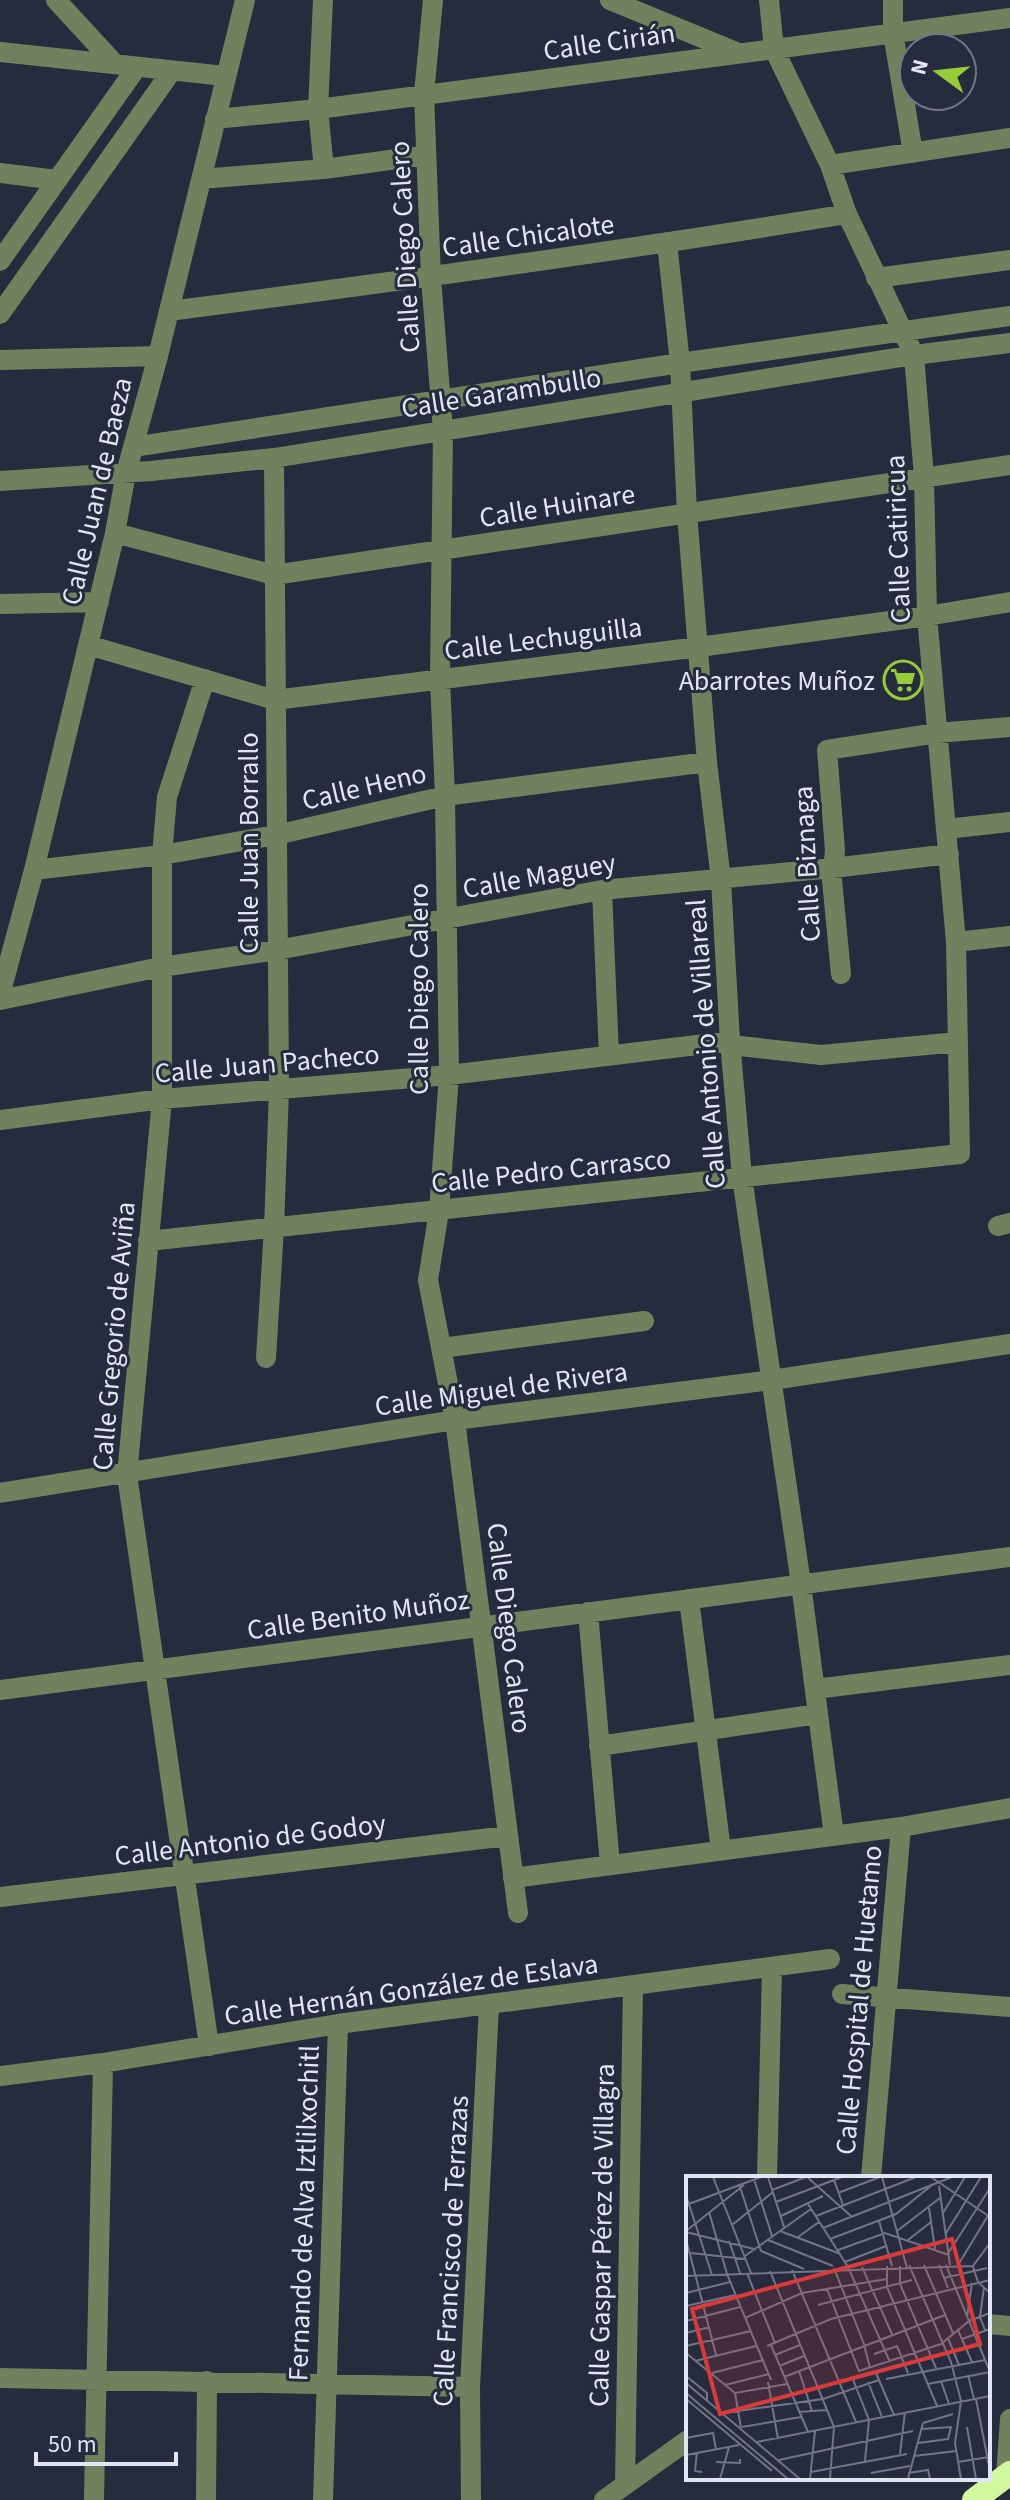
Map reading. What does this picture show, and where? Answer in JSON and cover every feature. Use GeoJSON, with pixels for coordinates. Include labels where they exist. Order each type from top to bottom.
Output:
{"type":"FeatureCollection","features":[{"type":"Feature","properties":{"kind":"highway"},"geometry":{"type":"LineString","coordinates":[[974,2500],[1008,2475]]}},
{"type":"Feature","properties":{"kind":"street"},"geometry":{"type":"LineString","coordinates":[[56,0],[115,64]]}},
{"type":"Feature","properties":{"kind":"street"},"geometry":{"type":"LineString","coordinates":[[323,0],[318,109],[324,169]]}},
{"type":"Feature","properties":{"kind":"street","name":"Calle Diego Calero"},"geometry":{"type":"LineString","coordinates":[[433,0],[424,94],[431,278],[443,430],[440,679],[449,1075],[439,1211],[428,1280],[455,1420],[518,1913]]}},
{"type":"Feature","properties":{"kind":"street"},"geometry":{"type":"LineString","coordinates":[[610,0],[738,52]]}},
{"type":"Feature","properties":{"kind":"street","name":"Calle Catiricua"},"geometry":{"type":"LineString","coordinates":[[769,0],[774,49],[830,165],[847,214],[914,355],[924,477],[927,616],[956,942],[960,1154]]}},
{"type":"Feature","properties":{"kind":"street"},"geometry":{"type":"LineString","coordinates":[[893,0],[893,33],[913,153]]}},
{"type":"Feature","properties":{"kind":"street","name":"Calle Juan de Baeza"},"geometry":{"type":"LineString","coordinates":[[0,998],[99,602],[126,473],[169,311],[241,2]]}},
{"type":"Feature","properties":{"kind":"street","name":"Calle Cirián"},"geometry":{"type":"LineString","coordinates":[[215,119],[318,109],[1010,18]]}},
{"type":"Feature","properties":{"kind":"street"},"geometry":{"type":"LineString","coordinates":[[0,52],[225,76]]}},
{"type":"Feature","properties":{"kind":"street"},"geometry":{"type":"LineString","coordinates":[[0,261],[137,67]]}},
{"type":"Feature","properties":{"kind":"street"},"geometry":{"type":"LineString","coordinates":[[0,314],[171,72]]}},
{"type":"Feature","properties":{"kind":"street"},"geometry":{"type":"LineString","coordinates":[[830,165],[1010,138]]}},
{"type":"Feature","properties":{"kind":"street"},"geometry":{"type":"LineString","coordinates":[[201,179],[324,169],[426,155]]}},
{"type":"Feature","properties":{"kind":"street"},"geometry":{"type":"LineString","coordinates":[[0,173],[57,180]]}},
{"type":"Feature","properties":{"kind":"street","name":"Calle Chicalote"},"geometry":{"type":"LineString","coordinates":[[169,311],[431,278],[847,214]]}},
{"type":"Feature","properties":{"kind":"street","name":"Calle Antonio de Villareal"},"geometry":{"type":"LineString","coordinates":[[667,243],[680,363],[687,513],[707,762],[721,880],[742,1177],[834,1836]]}},
{"type":"Feature","properties":{"kind":"street"},"geometry":{"type":"LineString","coordinates":[[876,278],[1010,260]]}},
{"type":"Feature","properties":{"kind":"street","name":"Calle Garambullo"},"geometry":{"type":"LineString","coordinates":[[133,447],[1010,316]]}},
{"type":"Feature","properties":{"kind":"street","name":"Calle Garambullo"},"geometry":{"type":"LineString","coordinates":[[0,481],[126,473],[274,458],[682,391],[1010,343]]}},
{"type":"Feature","properties":{"kind":"street"},"geometry":{"type":"LineString","coordinates":[[0,360],[158,356]]}},
{"type":"Feature","properties":{"kind":"street","name":"Calle Juan Borrallo"},"geometry":{"type":"LineString","coordinates":[[266,1358],[279,1090],[274,458]]}},
{"type":"Feature","properties":{"kind":"street","name":"Calle Huinare"},"geometry":{"type":"LineString","coordinates":[[115,533],[274,575],[1010,465]]}},
{"type":"Feature","properties":{"kind":"street"},"geometry":{"type":"LineString","coordinates":[[0,604],[99,602]]}},
{"type":"Feature","properties":{"kind":"street","name":"Calle Lechuguilla"},"geometry":{"type":"LineString","coordinates":[[88,645],[275,700],[699,647],[1010,602]]}},
{"type":"Feature","properties":{"kind":"street","name":"Calle Gregorio de Aviña"},"geometry":{"type":"LineString","coordinates":[[205,679],[167,797],[162,855],[162,1099],[127,1475],[209,2046]]}},
{"type":"Feature","properties":{"kind":"street"},"geometry":{"type":"LineString","coordinates":[[937,733],[1010,727]]}},
{"type":"Feature","properties":{"kind":"street","name":"Calle Biznaga"},"geometry":{"type":"LineString","coordinates":[[841,974],[832,880],[835,850],[827,750],[937,733]]}},
{"type":"Feature","properties":{"kind":"street","name":"Calle Heno"},"geometry":{"type":"LineString","coordinates":[[34,870],[162,855],[276,835],[445,796],[707,762]]}},
{"type":"Feature","properties":{"kind":"street"},"geometry":{"type":"LineString","coordinates":[[946,829],[1010,822]]}},
{"type":"Feature","properties":{"kind":"street","name":"Calle Maguey"},"geometry":{"type":"LineString","coordinates":[[0,998],[602,890],[949,854]]}},
{"type":"Feature","properties":{"kind":"street"},"geometry":{"type":"LineString","coordinates":[[602,890],[609,1056]]}},
{"type":"Feature","properties":{"kind":"street"},"geometry":{"type":"LineString","coordinates":[[956,942],[1010,936]]}},
{"type":"Feature","properties":{"kind":"street","name":"Calle Juan Pacheco"},"geometry":{"type":"LineString","coordinates":[[0,1120],[162,1099],[449,1075],[731,1043],[821,1055],[958,1042]]}},
{"type":"Feature","properties":{"kind":"street","name":"Calle Pedro Carrasco"},"geometry":{"type":"LineString","coordinates":[[148,1241],[960,1154]]}},
{"type":"Feature","properties":{"kind":"street"},"geometry":{"type":"LineString","coordinates":[[442,1348],[644,1321]]}},
{"type":"Feature","properties":{"kind":"street","name":"Calle Miguel de Rivera"},"geometry":{"type":"LineString","coordinates":[[0,1493],[455,1420],[772,1380],[1010,1344]]}},
{"type":"Feature","properties":{"kind":"street","name":"Calle Benito Muñoz"},"geometry":{"type":"LineString","coordinates":[[0,1690],[1010,1557]]}},
{"type":"Feature","properties":{"kind":"street"},"geometry":{"type":"LineString","coordinates":[[689,1599],[721,1850]]}},
{"type":"Feature","properties":{"kind":"street"},"geometry":{"type":"LineString","coordinates":[[588,1612],[610,1865]]}},
{"type":"Feature","properties":{"kind":"street"},"geometry":{"type":"LineString","coordinates":[[815,1689],[1010,1665]]}},
{"type":"Feature","properties":{"kind":"street"},"geometry":{"type":"LineString","coordinates":[[599,1746],[818,1714]]}},
{"type":"Feature","properties":{"kind":"street"},"geometry":{"type":"LineString","coordinates":[[513,1878],[901,1827],[1010,1808]]}},
{"type":"Feature","properties":{"kind":"street","name":"Calle Hospital de Huetamo"},"geometry":{"type":"LineString","coordinates":[[871,2176],[901,1827]]}},
{"type":"Feature","properties":{"kind":"street","name":"Calle Antonio de Godoy"},"geometry":{"type":"LineString","coordinates":[[0,1897],[507,1836]]}},
{"type":"Feature","properties":{"kind":"street","name":"Calle Hernán González de Eslava"},"geometry":{"type":"LineString","coordinates":[[0,2076],[103,2063],[338,2024],[830,1959]]}},
{"type":"Feature","properties":{"kind":"street"},"geometry":{"type":"LineString","coordinates":[[767,2176],[772,1968]]}},
{"type":"Feature","properties":{"kind":"street","name":"Calle Gaspar Pérez de Villagra"},"geometry":{"type":"LineString","coordinates":[[625,2485],[633,1986]]}},
{"type":"Feature","properties":{"kind":"street"},"geometry":{"type":"LineString","coordinates":[[842,1994],[1010,2007]]}},
{"type":"Feature","properties":{"kind":"street","name":"Calle Francisco de Terrazas"},"geometry":{"type":"LineString","coordinates":[[471,2500],[470,2387],[489,2005]]}},
{"type":"Feature","properties":{"kind":"street","name":"Fernando de Alva Iztlilxochitl"},"geometry":{"type":"LineString","coordinates":[[323,2500],[338,2024]]}},
{"type":"Feature","properties":{"kind":"street"},"geometry":{"type":"LineString","coordinates":[[94,2500],[103,2063]]}},
{"type":"Feature","properties":{"kind":"street"},"geometry":{"type":"LineString","coordinates":[[990,2324],[1010,2326]]}},
{"type":"Feature","properties":{"kind":"street"},"geometry":{"type":"LineString","coordinates":[[0,2378],[470,2387]]}},
{"type":"Feature","properties":{"kind":"street"},"geometry":{"type":"LineString","coordinates":[[206,2500],[207,2381]]}},
{"type":"Feature","properties":{"kind":"street"},"geometry":{"type":"LineString","coordinates":[[1008,2475],[1010,2419]]}},
{"type":"Feature","properties":{"kind":"street"},"geometry":{"type":"LineString","coordinates":[[604,2500],[686,2441]]}},
{"type":"Feature","properties":{"kind":"place","name":"Abarrotes Muñoz"},"geometry":{"type":"Point","coordinates":[903,680]}}]}
